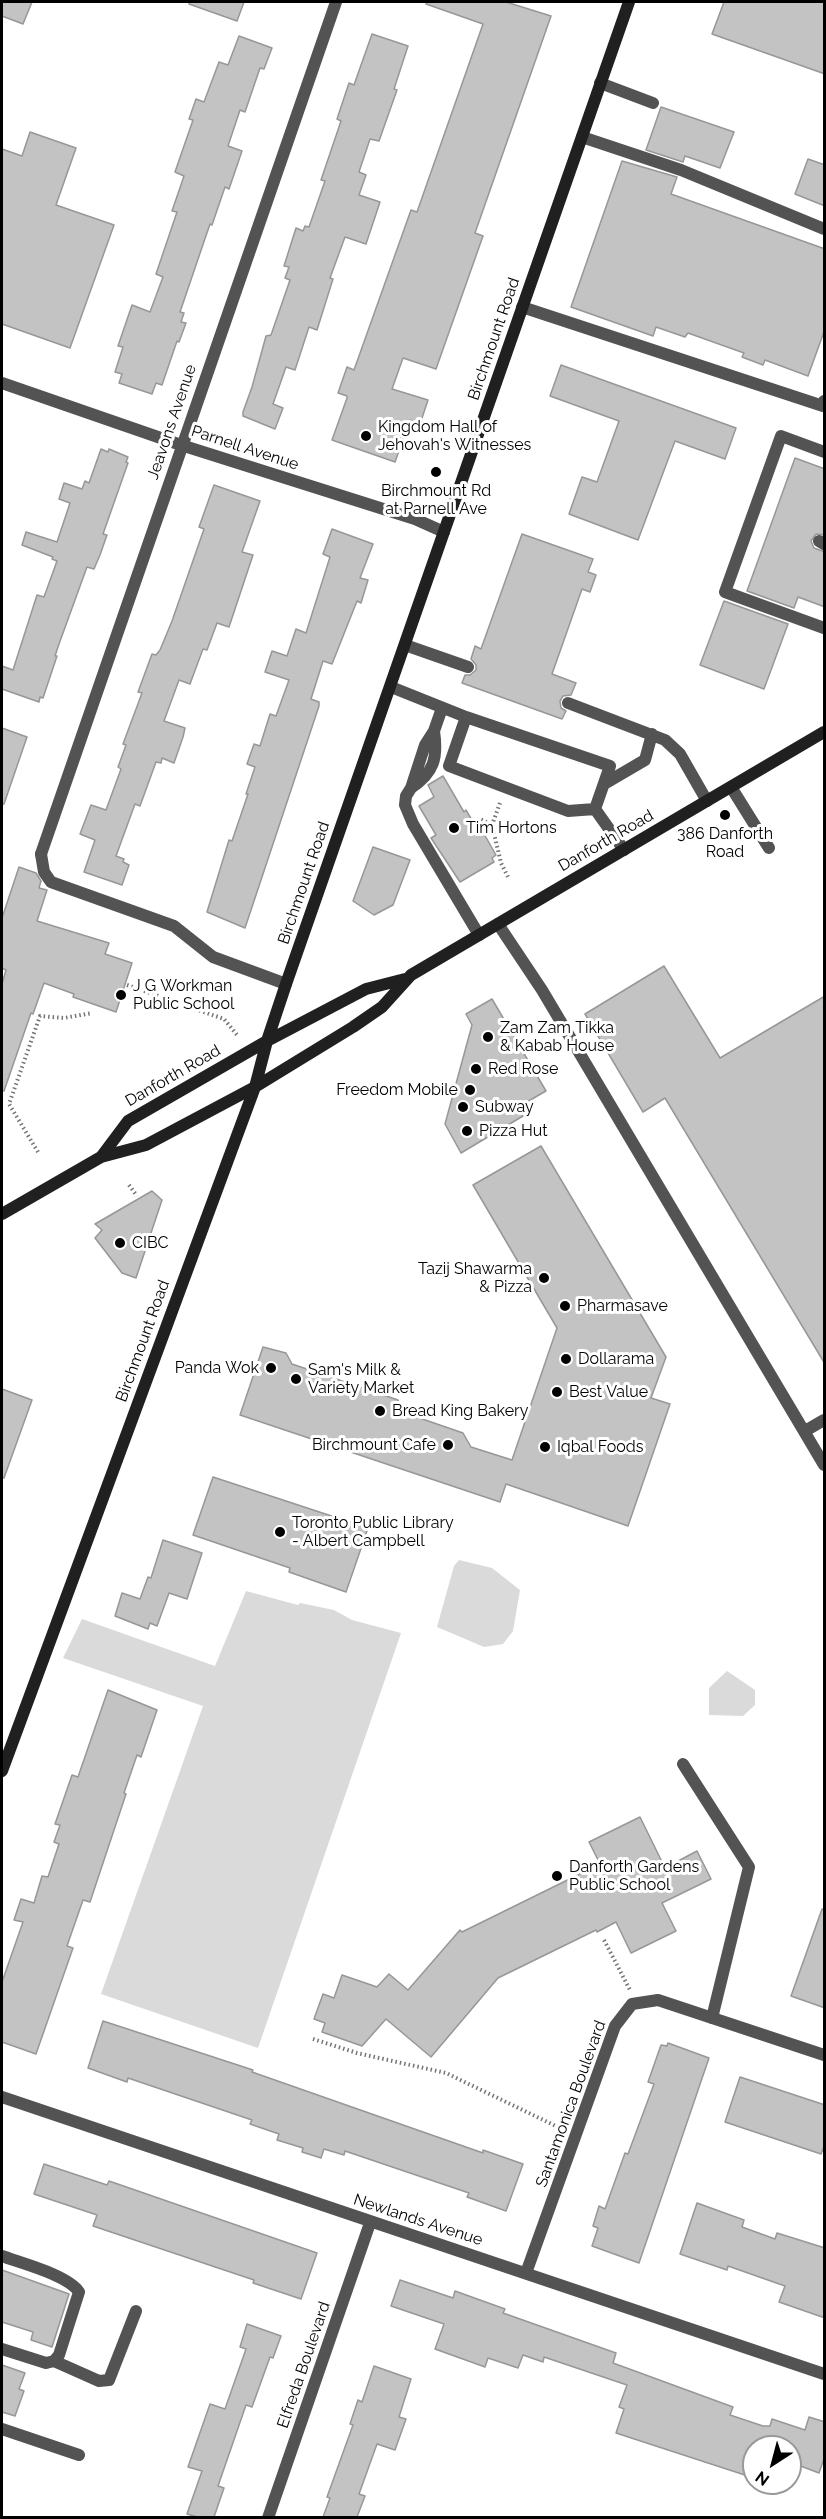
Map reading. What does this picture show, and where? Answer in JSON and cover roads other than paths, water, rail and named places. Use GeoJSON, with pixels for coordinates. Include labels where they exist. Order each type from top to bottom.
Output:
{"type":"FeatureCollection","features":[{"type":"Feature","properties":{"kind":"main road","name":"Birchmount Road"},"geometry":{"type":"LineString","coordinates":[[2,1771],[255,1087],[286,984],[629,2]]}},
{"type":"Feature","properties":{"kind":"main road","name":"Danforth Road"},"geometry":{"type":"LineString","coordinates":[[101,1157],[128,1121],[267,1041],[366,989],[405,979],[825,732]]}},
{"type":"Feature","properties":{"kind":"main road","name":"Danforth Road"},"geometry":{"type":"LineString","coordinates":[[2,1214],[101,1157],[146,1145],[255,1087],[382,1007],[405,979]]}},
{"type":"Feature","properties":{"kind":"street","name":"Jeavons Avenue"},"geometry":{"type":"LineString","coordinates":[[286,984],[213,957],[174,926],[51,882],[44,872],[41,854],[336,2]]}},
{"type":"Feature","properties":{"kind":"street"},"geometry":{"type":"LineString","coordinates":[[600,83],[653,103]]}},
{"type":"Feature","properties":{"kind":"street"},"geometry":{"type":"LineString","coordinates":[[582,137],[681,170],[825,229]]}},
{"type":"Feature","properties":{"kind":"street"},"geometry":{"type":"LineString","coordinates":[[522,307],[823,406],[825,401]]}},
{"type":"Feature","properties":{"kind":"street","name":"Parnell Avenue"},"geometry":{"type":"LineString","coordinates":[[2,383],[181,445],[415,519],[444,532]]}},
{"type":"Feature","properties":{"kind":"street"},"geometry":{"type":"LineString","coordinates":[[825,452],[781,436],[725,592],[825,628]]}},
{"type":"Feature","properties":{"kind":"street"},"geometry":{"type":"LineString","coordinates":[[405,645],[468,667]]}},
{"type":"Feature","properties":{"kind":"street"},"geometry":{"type":"LineString","coordinates":[[391,687],[466,717],[610,766],[595,809]]}},
{"type":"Feature","properties":{"kind":"street"},"geometry":{"type":"LineString","coordinates":[[568,703],[665,740],[680,754],[707,801]]}},
{"type":"Feature","properties":{"kind":"street"},"geometry":{"type":"LineString","coordinates":[[442,708],[434,731],[425,745],[411,788],[406,796],[405,805],[413,824],[479,935]]}},
{"type":"Feature","properties":{"kind":"street"},"geometry":{"type":"LineString","coordinates":[[466,717],[449,766],[568,811],[595,809]]}},
{"type":"Feature","properties":{"kind":"street"},"geometry":{"type":"LineString","coordinates":[[604,784],[645,760],[652,734]]}},
{"type":"Feature","properties":{"kind":"street"},"geometry":{"type":"LineString","coordinates":[[731,787],[769,848]]}},
{"type":"Feature","properties":{"kind":"street"},"geometry":{"type":"LineString","coordinates":[[595,809],[624,850]]}},
{"type":"Feature","properties":{"kind":"street"},"geometry":{"type":"LineString","coordinates":[[498,924],[542,990],[825,1465]]}},
{"type":"Feature","properties":{"kind":"street"},"geometry":{"type":"LineString","coordinates":[[805,1431],[825,1420]]}},
{"type":"Feature","properties":{"kind":"street"},"geometry":{"type":"LineString","coordinates":[[683,1764],[749,1867],[712,2018],[825,2055]]}},
{"type":"Feature","properties":{"kind":"street","name":"Santamonica Boulevard"},"geometry":{"type":"LineString","coordinates":[[526,2273],[615,2026],[632,2004],[658,2000],[712,2018]]}},
{"type":"Feature","properties":{"kind":"street","name":"Newlands Avenue"},"geometry":{"type":"LineString","coordinates":[[2,2097],[370,2223],[825,2374]]}},
{"type":"Feature","properties":{"kind":"street","name":"Elfreda Boulevard"},"geometry":{"type":"LineString","coordinates":[[268,2517],[370,2223]]}},
{"type":"Feature","properties":{"kind":"street"},"geometry":{"type":"LineString","coordinates":[[2,2256],[60,2278],[75,2286],[79,2292],[59,2355],[54,2361],[46,2363],[2,2349]]}},
{"type":"Feature","properties":{"kind":"street"},"geometry":{"type":"LineString","coordinates":[[54,2361],[99,2381],[109,2380],[136,2311]]}},
{"type":"Feature","properties":{"kind":"street"},"geometry":{"type":"LineString","coordinates":[[2,2429],[79,2455]]}},
{"type":"Feature","properties":{"kind":"place","name":"Kingdom Hall of Jehovah's Witnesses"},"geometry":{"type":"Point","coordinates":[366,436]}},
{"type":"Feature","properties":{"kind":"place","name":"Birchmount Rd at Parnell Ave"},"geometry":{"type":"Point","coordinates":[436,472]}},
{"type":"Feature","properties":{"kind":"place","name":"386 Danforth Road"},"geometry":{"type":"Point","coordinates":[725,815]}},
{"type":"Feature","properties":{"kind":"place","name":"Tim Hortons"},"geometry":{"type":"Point","coordinates":[454,828]}},
{"type":"Feature","properties":{"kind":"place","name":"J G Workman Public School"},"geometry":{"type":"Point","coordinates":[121,995]}},
{"type":"Feature","properties":{"kind":"place","name":"Zam Zam Tikka & Kabab House"},"geometry":{"type":"Point","coordinates":[488,1037]}},
{"type":"Feature","properties":{"kind":"place","name":"Red Rose"},"geometry":{"type":"Point","coordinates":[476,1069]}},
{"type":"Feature","properties":{"kind":"place","name":"Freedom Mobile"},"geometry":{"type":"Point","coordinates":[470,1090]}},
{"type":"Feature","properties":{"kind":"place","name":"Subway"},"geometry":{"type":"Point","coordinates":[463,1107]}},
{"type":"Feature","properties":{"kind":"place","name":"Pizza Hut"},"geometry":{"type":"Point","coordinates":[467,1131]}},
{"type":"Feature","properties":{"kind":"place","name":"CIBC"},"geometry":{"type":"Point","coordinates":[120,1243]}},
{"type":"Feature","properties":{"kind":"place","name":"Tazij Shawarma & Pizza"},"geometry":{"type":"Point","coordinates":[544,1278]}},
{"type":"Feature","properties":{"kind":"place","name":"Pharmasave"},"geometry":{"type":"Point","coordinates":[565,1306]}},
{"type":"Feature","properties":{"kind":"place","name":"Dollarama"},"geometry":{"type":"Point","coordinates":[566,1359]}},
{"type":"Feature","properties":{"kind":"place","name":"Panda Wok"},"geometry":{"type":"Point","coordinates":[271,1368]}},
{"type":"Feature","properties":{"kind":"place","name":"Sam's Milk & Variety Market"},"geometry":{"type":"Point","coordinates":[296,1379]}},
{"type":"Feature","properties":{"kind":"place","name":"Best Value"},"geometry":{"type":"Point","coordinates":[557,1392]}},
{"type":"Feature","properties":{"kind":"place","name":"Bread King Bakery"},"geometry":{"type":"Point","coordinates":[380,1411]}},
{"type":"Feature","properties":{"kind":"place","name":"Birchmount Cafe"},"geometry":{"type":"Point","coordinates":[448,1445]}},
{"type":"Feature","properties":{"kind":"place","name":"Iqbal Foods"},"geometry":{"type":"Point","coordinates":[545,1447]}},
{"type":"Feature","properties":{"kind":"place","name":"Toronto Public Library - Albert Campbell"},"geometry":{"type":"Point","coordinates":[280,1532]}},
{"type":"Feature","properties":{"kind":"place","name":"Danforth Gardens Public School"},"geometry":{"type":"Point","coordinates":[557,1876]}}]}
